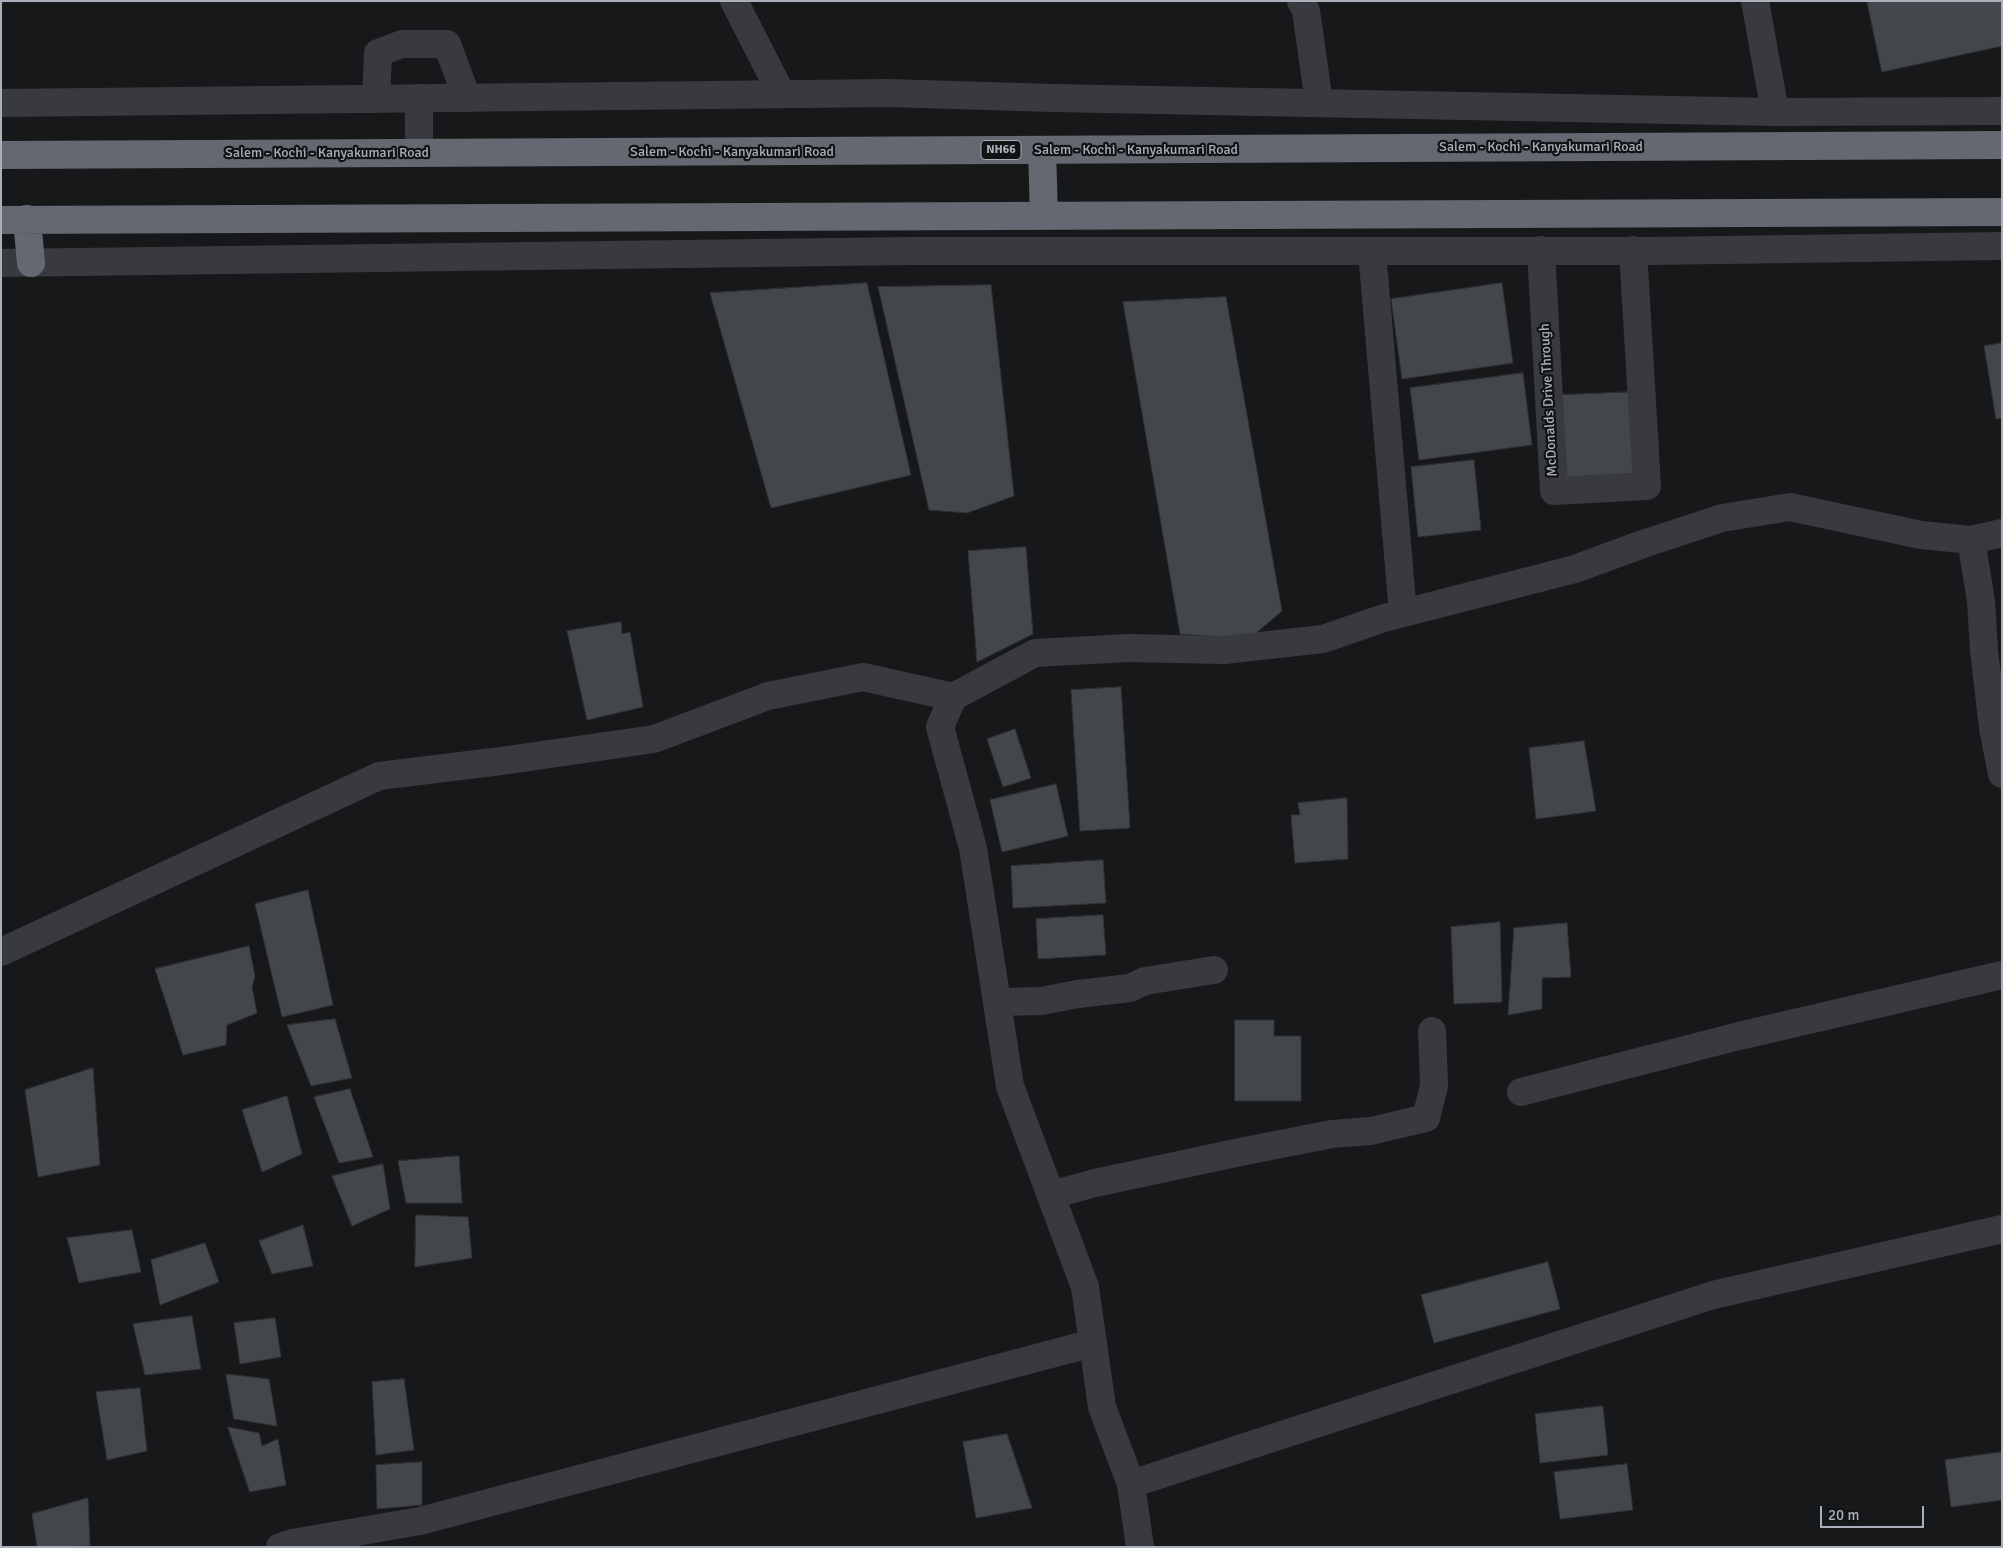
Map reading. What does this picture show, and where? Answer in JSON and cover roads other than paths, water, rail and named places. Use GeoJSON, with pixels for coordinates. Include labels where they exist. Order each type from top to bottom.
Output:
{"type":"FeatureCollection","features":[{"type":"Feature","properties":{"kind":"highway","name":"Salem - Kochi - Kanyakumari Road"},"geometry":{"type":"LineString","coordinates":[[1,155],[2002,145]]}},
{"type":"Feature","properties":{"kind":"highway"},"geometry":{"type":"LineString","coordinates":[[1042,150],[1044,216]]}},
{"type":"Feature","properties":{"kind":"highway"},"geometry":{"type":"LineString","coordinates":[[32,263],[14,220],[2002,212]]}},
{"type":"Feature","properties":{"kind":"street"},"geometry":{"type":"LineString","coordinates":[[734,1],[781,93]]}},
{"type":"Feature","properties":{"kind":"street"},"geometry":{"type":"LineString","coordinates":[[1300,1],[1306,11],[1319,103]]}},
{"type":"Feature","properties":{"kind":"street"},"geometry":{"type":"LineString","coordinates":[[1755,1],[1776,112]]}},
{"type":"Feature","properties":{"kind":"street"},"geometry":{"type":"LineString","coordinates":[[376,99],[378,53],[402,44],[448,44],[467,98]]}},
{"type":"Feature","properties":{"kind":"street"},"geometry":{"type":"LineString","coordinates":[[1,103],[888,92],[1776,112],[2002,111]]}},
{"type":"Feature","properties":{"kind":"street"},"geometry":{"type":"LineString","coordinates":[[419,98],[419,153]]}},
{"type":"Feature","properties":{"kind":"street"},"geometry":{"type":"LineString","coordinates":[[1,264],[910,252],[1633,250],[2002,246]]}},
{"type":"Feature","properties":{"kind":"street","name":"McDonalds Drive Through"},"geometry":{"type":"LineString","coordinates":[[1541,250],[1554,491],[1647,486],[1633,250]]}},
{"type":"Feature","properties":{"kind":"street"},"geometry":{"type":"LineString","coordinates":[[1372,251],[1403,613]]}},
{"type":"Feature","properties":{"kind":"street"},"geometry":{"type":"LineString","coordinates":[[1140,1547],[1131,1484],[1102,1407],[1085,1287],[1010,1086],[973,848],[940,726],[953,697],[1036,653],[1128,648],[1224,650],[1323,639],[1384,618],[1574,570],[1722,518],[1790,507],[1921,536],[1971,540],[2002,533]]}},
{"type":"Feature","properties":{"kind":"street"},"geometry":{"type":"LineString","coordinates":[[1971,540],[1981,601],[1984,650],[1993,728],[2002,774]]}},
{"type":"Feature","properties":{"kind":"street"},"geometry":{"type":"LineString","coordinates":[[1,952],[379,776],[654,739],[768,696],[863,677],[953,697]]}},
{"type":"Feature","properties":{"kind":"street"},"geometry":{"type":"LineString","coordinates":[[998,1002],[1041,1000],[1130,988],[1145,981],[1214,970]]}},
{"type":"Feature","properties":{"kind":"street"},"geometry":{"type":"LineString","coordinates":[[1521,1092],[1739,1036],[2002,975]]}},
{"type":"Feature","properties":{"kind":"street"},"geometry":{"type":"LineString","coordinates":[[1051,1195],[1095,1183],[1245,1151],[1332,1134],[1370,1131],[1426,1118],[1434,1086],[1432,1032]]}},
{"type":"Feature","properties":{"kind":"street"},"geometry":{"type":"LineString","coordinates":[[1131,1484],[1713,1295],[2002,1229]]}},
{"type":"Feature","properties":{"kind":"street"},"geometry":{"type":"LineString","coordinates":[[280,1547],[292,1542],[420,1521],[1093,1343]]}}]}
